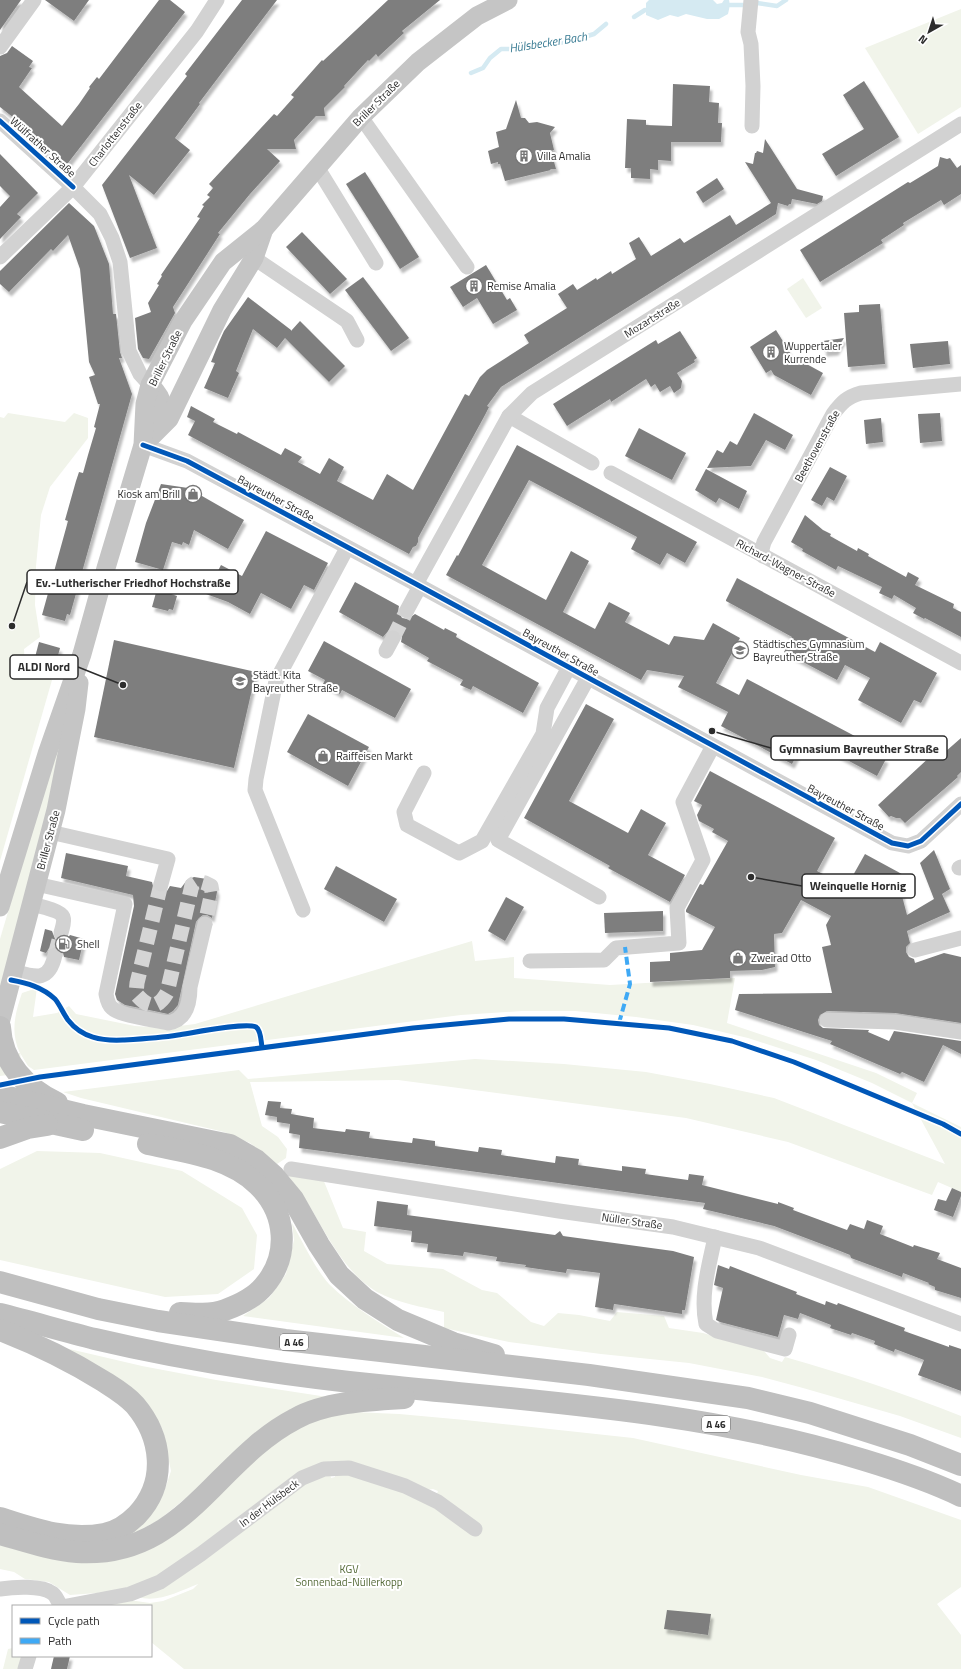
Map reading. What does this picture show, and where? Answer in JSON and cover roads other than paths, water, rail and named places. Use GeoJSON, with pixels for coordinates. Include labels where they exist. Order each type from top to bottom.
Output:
{"type":"FeatureCollection","features":[{"type":"Feature","properties":{"kind":"highway"},"geometry":{"type":"LineString","coordinates":[[2,1038],[11,1065],[21,1078],[34,1089],[46,1103]]}},
{"type":"Feature","properties":{"kind":"highway"},"geometry":{"type":"LineString","coordinates":[[0,1095],[46,1103],[83,1115],[230,1145],[256,1160],[274,1176],[289,1193],[319,1245],[339,1275],[366,1299],[398,1320],[453,1343],[514,1361],[589,1376]]}},
{"type":"Feature","properties":{"kind":"highway"},"geometry":{"type":"LineString","coordinates":[[0,1112],[219,1160],[240,1171],[258,1184],[271,1199],[279,1216],[283,1234],[281,1254],[274,1272],[264,1287],[250,1298],[225,1310],[206,1314],[161,1312],[2,1283]]}},
{"type":"Feature","properties":{"kind":"highway"},"geometry":{"type":"LineString","coordinates":[[0,1138],[28,1128],[54,1124]]}},
{"type":"Feature","properties":{"kind":"highway","name":"A 46"},"geometry":{"type":"LineString","coordinates":[[2,1283],[98,1309],[165,1322],[285,1340],[589,1376],[748,1398],[810,1413],[910,1445],[961,1465]]}},
{"type":"Feature","properties":{"kind":"highway","name":"A 46"},"geometry":{"type":"LineString","coordinates":[[0,1314],[96,1339],[193,1358],[292,1374],[597,1407],[686,1419],[758,1432],[834,1451],[890,1469],[961,1496]]}},
{"type":"Feature","properties":{"kind":"highway"},"geometry":{"type":"LineString","coordinates":[[0,1330],[58,1355],[110,1386],[134,1404],[147,1421],[153,1432],[158,1460],[155,1486],[143,1508],[132,1519],[112,1532],[88,1536],[62,1536],[0,1518]]}},
{"type":"Feature","properties":{"kind":"highway"},"geometry":{"type":"LineString","coordinates":[[0,1534],[46,1547],[76,1552],[112,1551],[129,1547],[145,1541],[176,1521],[272,1432],[296,1418],[318,1410],[373,1400],[474,1394]]}},
{"type":"Feature","properties":{"kind":"main road","name":"Briller Straße"},"geometry":{"type":"LineString","coordinates":[[150,385],[183,321],[223,262],[264,229],[361,117],[418,62],[477,16],[508,0]]}},
{"type":"Feature","properties":{"kind":"main road","name":"Briller Straße"},"geometry":{"type":"LineString","coordinates":[[0,907],[47,754],[82,654],[143,445],[169,420],[222,310],[254,258],[264,229]]}},
{"type":"Feature","properties":{"kind":"main road"},"geometry":{"type":"LineString","coordinates":[[143,445],[163,407],[162,399],[150,385]]}},
{"type":"Feature","properties":{"kind":"main road","name":"Briller Straße"},"geometry":{"type":"LineString","coordinates":[[0,1023],[56,810],[76,709],[82,654]]}},
{"type":"Feature","properties":{"kind":"street"},"geometry":{"type":"LineString","coordinates":[[0,47],[34,0]]}},
{"type":"Feature","properties":{"kind":"street","name":"Charlottenstraße"},"geometry":{"type":"LineString","coordinates":[[0,257],[73,187],[197,31],[217,0]]}},
{"type":"Feature","properties":{"kind":"street"},"geometry":{"type":"LineString","coordinates":[[751,0],[748,32],[751,51],[752,126]]}},
{"type":"Feature","properties":{"kind":"street"},"geometry":{"type":"LineString","coordinates":[[361,117],[467,267]]}},
{"type":"Feature","properties":{"kind":"street","name":"Wülfrather Straße"},"geometry":{"type":"LineString","coordinates":[[0,121],[73,187],[100,214],[112,238],[120,262],[129,351],[140,374],[150,385]]}},
{"type":"Feature","properties":{"kind":"street","name":"Mozartstraße"},"geometry":{"type":"LineString","coordinates":[[407,610],[418,585],[509,416],[532,393],[961,124]]}},
{"type":"Feature","properties":{"kind":"street"},"geometry":{"type":"LineString","coordinates":[[317,167],[376,263]]}},
{"type":"Feature","properties":{"kind":"street"},"geometry":{"type":"LineString","coordinates":[[254,258],[347,321],[357,340]]}},
{"type":"Feature","properties":{"kind":"street","name":"Beethovenstraße"},"geometry":{"type":"LineString","coordinates":[[763,556],[762,549],[764,542],[834,414],[841,404],[851,396],[861,393],[961,384]]}},
{"type":"Feature","properties":{"kind":"street"},"geometry":{"type":"LineString","coordinates":[[509,416],[592,463]]}},
{"type":"Feature","properties":{"kind":"street","name":"Bayreuther Straße"},"geometry":{"type":"LineString","coordinates":[[143,445],[187,461],[892,843],[908,846],[921,841],[961,804]]}},
{"type":"Feature","properties":{"kind":"street","name":"Richard-Wagner-Straße"},"geometry":{"type":"LineString","coordinates":[[611,473],[961,663]]}},
{"type":"Feature","properties":{"kind":"street"},"geometry":{"type":"LineString","coordinates":[[303,910],[255,790],[256,779],[276,681],[347,548]]}},
{"type":"Feature","properties":{"kind":"street"},"geometry":{"type":"LineString","coordinates":[[424,773],[404,812],[407,825],[459,853],[482,841],[543,734],[547,708],[569,667]]}},
{"type":"Feature","properties":{"kind":"street"},"geometry":{"type":"LineString","coordinates":[[588,678],[498,840],[599,897]]}},
{"type":"Feature","properties":{"kind":"street"},"geometry":{"type":"LineString","coordinates":[[530,961],[604,960],[616,948],[678,943],[677,908],[703,860],[683,802],[713,746]]}},
{"type":"Feature","properties":{"kind":"street"},"geometry":{"type":"LineString","coordinates":[[50,832],[168,859],[161,884]]}},
{"type":"Feature","properties":{"kind":"street"},"geometry":{"type":"LineString","coordinates":[[36,884],[125,904],[106,994],[107,1001],[112,1009],[120,1013],[168,1023],[175,1022],[182,1017],[187,1009],[190,998],[190,988],[205,924]]}},
{"type":"Feature","properties":{"kind":"street"},"geometry":{"type":"LineString","coordinates":[[31,904],[58,912],[62,915],[63,923],[61,933]]}},
{"type":"Feature","properties":{"kind":"street"},"geometry":{"type":"LineString","coordinates":[[915,950],[961,938]]}},
{"type":"Feature","properties":{"kind":"street"},"geometry":{"type":"LineString","coordinates":[[13,971],[43,976],[49,971],[53,964],[55,955]]}},
{"type":"Feature","properties":{"kind":"street"},"geometry":{"type":"LineString","coordinates":[[827,1020],[895,1022],[961,1032]]}},
{"type":"Feature","properties":{"kind":"street","name":"Nüller Straße"},"geometry":{"type":"LineString","coordinates":[[291,1169],[559,1211],[672,1226],[759,1248],[961,1324]]}},
{"type":"Feature","properties":{"kind":"street"},"geometry":{"type":"LineString","coordinates":[[716,1237],[704,1294],[704,1313],[706,1324],[717,1331],[786,1349],[789,1335]]}},
{"type":"Feature","properties":{"kind":"street","name":"In der Hülsbeck"},"geometry":{"type":"LineString","coordinates":[[72,1605],[130,1594],[160,1582],[201,1554],[302,1478],[313,1472],[324,1469],[349,1468],[405,1486],[438,1502],[476,1529]]}},
{"type":"Feature","properties":{"kind":"street"},"geometry":{"type":"LineString","coordinates":[[0,1589],[10,1587],[43,1588],[53,1593],[60,1605]]}},
{"type":"Feature","properties":{"kind":"street"},"geometry":{"type":"LineString","coordinates":[[25,1669],[29,1657]]}},
{"type":"Feature","properties":{"kind":"water"},"geometry":{"type":"Polygon","coordinates":[[[649,0],[713,0],[717,4],[722,3],[724,0],[729,0],[730,5],[728,14],[719,19],[707,19],[686,14],[678,17],[670,15],[658,20],[646,15],[646,3],[649,0]]]}},
{"type":"Feature","properties":{"kind":"waterway","name":"Hülsbecker Bach"},"geometry":{"type":"LineString","coordinates":[[757,3],[777,6],[786,0]]}},
{"type":"Feature","properties":{"kind":"waterway","name":"Hülsbecker Bach"},"geometry":{"type":"LineString","coordinates":[[730,5],[743,5]]}},
{"type":"Feature","properties":{"kind":"waterway","name":"Hülsbecker Bach"},"geometry":{"type":"LineString","coordinates":[[634,17],[645,10]]}},
{"type":"Feature","properties":{"kind":"waterway","name":"Hülsbecker Bach"},"geometry":{"type":"LineString","coordinates":[[471,73],[483,68],[490,58],[501,49],[518,49],[549,42],[559,43],[574,40],[594,34],[606,24]]}},
{"type":"Feature","properties":{"kind":"tunnel"},"geometry":{"type":"LineString","coordinates":[[393,638],[407,610]]}},
{"type":"Feature","properties":{"kind":"tunnel"},"geometry":{"type":"LineString","coordinates":[[161,884],[137,983],[136,994],[140,999],[152,1005],[160,1002],[167,993],[192,885],[198,881],[211,886],[212,892],[205,924]]}},
{"type":"Feature","properties":{"kind":"tunnel"},"geometry":{"type":"LineString","coordinates":[[55,955],[61,933]]}},
{"type":"Feature","properties":{"kind":"place","name":"Villa Amalia"},"geometry":{"type":"Point","coordinates":[524,156]}},
{"type":"Feature","properties":{"kind":"place","name":"Remise Amalia"},"geometry":{"type":"Point","coordinates":[474,286]}},
{"type":"Feature","properties":{"kind":"place","name":"Wuppertaler Kurrende"},"geometry":{"type":"Point","coordinates":[771,352]}},
{"type":"Feature","properties":{"kind":"place","name":"Kiosk am Brill"},"geometry":{"type":"Point","coordinates":[193,494]}},
{"type":"Feature","properties":{"kind":"place","name":"Ev.-Lutherischer Friedhof Hochstraße"},"geometry":{"type":"Point","coordinates":[12,626]}},
{"type":"Feature","properties":{"kind":"place","name":"Städtisches Gymnasium Bayreuther Straße"},"geometry":{"type":"Point","coordinates":[740,650]}},
{"type":"Feature","properties":{"kind":"place","name":"Städt. Kita Bayreuther Straße"},"geometry":{"type":"Point","coordinates":[240,681]}},
{"type":"Feature","properties":{"kind":"place","name":"ALDI Nord"},"geometry":{"type":"Point","coordinates":[123,685]}},
{"type":"Feature","properties":{"kind":"place","name":"Gymnasium Bayreuther Straße"},"geometry":{"type":"Point","coordinates":[712,731]}},
{"type":"Feature","properties":{"kind":"place","name":"Raiffeisen Markt"},"geometry":{"type":"Point","coordinates":[323,756]}},
{"type":"Feature","properties":{"kind":"place","name":"Weinquelle Hornig"},"geometry":{"type":"Point","coordinates":[751,877]}},
{"type":"Feature","properties":{"kind":"place","name":"Shell"},"geometry":{"type":"Point","coordinates":[64,944]}},
{"type":"Feature","properties":{"kind":"place","name":"Zweirad Otto"},"geometry":{"type":"Point","coordinates":[738,958]}},
{"type":"Feature","properties":{"kind":"park label","name":"KGV Sonnenbad-Nüllerkopp"},"geometry":{"type":"Point","coordinates":[349,1575]}}]}
